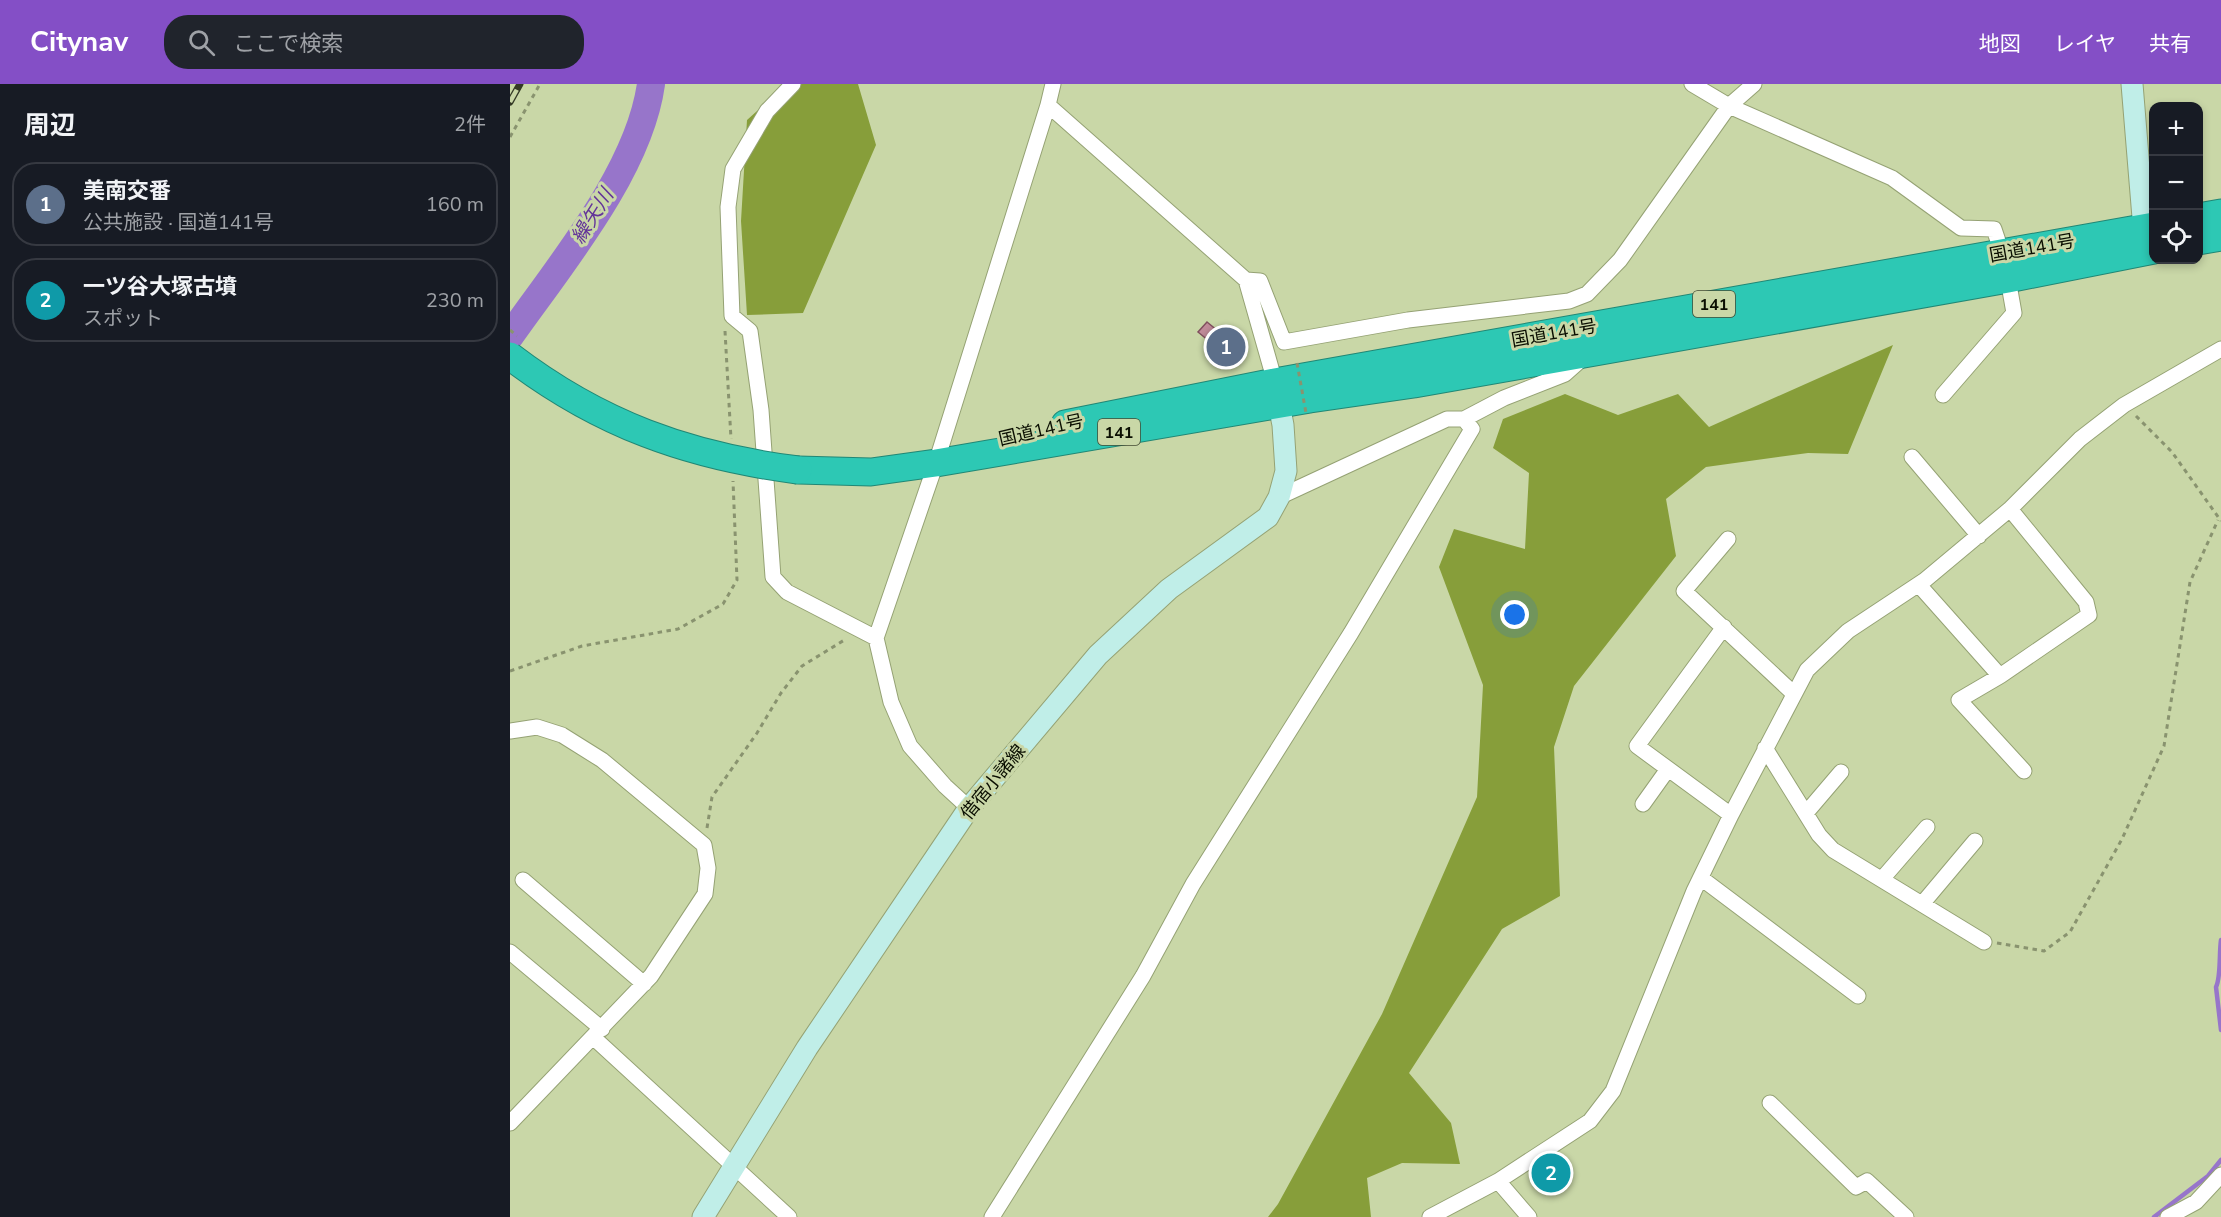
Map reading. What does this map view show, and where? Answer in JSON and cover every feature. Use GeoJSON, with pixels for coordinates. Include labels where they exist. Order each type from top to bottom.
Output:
{"type":"FeatureCollection","features":[{"type":"Feature","properties":{"kind":"highway"},"geometry":{"type":"LineString","coordinates":[[2203,217],[2221,213]]}},
{"type":"Feature","properties":{"kind":"highway"},"geometry":{"type":"LineString","coordinates":[[2203,240],[2221,237]]}},
{"type":"Feature","properties":{"kind":"highway","name":"国道141号"},"geometry":{"type":"LineString","coordinates":[[1277,394],[2149,239]]}},
{"type":"Feature","properties":{"kind":"highway","name":"国道141号"},"geometry":{"type":"LineString","coordinates":[[514,347],[579,403],[652,438],[748,464],[798,470],[871,472],[948,461],[991,441],[1103,416],[1588,353],[2005,266]]}},
{"type":"Feature","properties":{"kind":"main road"},"geometry":{"type":"LineString","coordinates":[[2132,84],[2149,239]]}},
{"type":"Feature","properties":{"kind":"main road","name":"借宿小諸線"},"geometry":{"type":"LineString","coordinates":[[702,1217],[736,1167],[807,1048],[969,808],[1098,655],[1169,589],[1268,517],[1279,497],[1286,471],[1283,425],[1277,394]]}},
{"type":"Feature","properties":{"kind":"street"},"geometry":{"type":"LineString","coordinates":[[793,84],[767,111],[733,169],[728,207],[732,316],[750,331],[761,410],[773,577],[787,591],[858,631],[876,638]]}},
{"type":"Feature","properties":{"kind":"street"},"geometry":{"type":"LineString","coordinates":[[969,808],[910,746],[891,702],[876,638],[948,461],[1053,84]]}},
{"type":"Feature","properties":{"kind":"street"},"geometry":{"type":"LineString","coordinates":[[1692,84],[1729,106],[1892,178],[1962,228],[1994,229],[2005,266],[2014,313],[1942,395]]}},
{"type":"Feature","properties":{"kind":"street"},"geometry":{"type":"LineString","coordinates":[[1246,280],[1260,281],[1284,342],[1408,320],[1569,301],[1587,294],[1620,260],[1729,106],[1754,84]]}},
{"type":"Feature","properties":{"kind":"street"},"geometry":{"type":"LineString","coordinates":[[1048,105],[1246,280],[1277,394]]}},
{"type":"Feature","properties":{"kind":"street"},"geometry":{"type":"LineString","coordinates":[[1430,1217],[1498,1181],[1590,1121],[1613,1091],[1701,878],[1731,814],[1807,670],[1848,632],[1918,585],[1979,536],[2010,509],[2080,439],[2124,405],[2221,349]]}},
{"type":"Feature","properties":{"kind":"street"},"geometry":{"type":"LineString","coordinates":[[1279,497],[1447,419],[1464,419],[1503,398],[1564,374],[1588,353]]}},
{"type":"Feature","properties":{"kind":"street"},"geometry":{"type":"LineString","coordinates":[[992,1217],[1143,976],[1193,884],[1357,623],[1472,429],[1464,419]]}},
{"type":"Feature","properties":{"kind":"street"},"geometry":{"type":"LineString","coordinates":[[1912,457],[1979,536]]}},
{"type":"Feature","properties":{"kind":"street"},"geometry":{"type":"LineString","coordinates":[[2010,509],[2085,602],[2089,615],[2000,676],[1959,700],[2024,771]]}},
{"type":"Feature","properties":{"kind":"street"},"geometry":{"type":"LineString","coordinates":[[1728,539],[1684,591],[1793,693]]}},
{"type":"Feature","properties":{"kind":"street"},"geometry":{"type":"LineString","coordinates":[[1918,585],[2000,676]]}},
{"type":"Feature","properties":{"kind":"street"},"geometry":{"type":"LineString","coordinates":[[1724,627],[1637,746],[1731,814]]}},
{"type":"Feature","properties":{"kind":"street"},"geometry":{"type":"LineString","coordinates":[[510,731],[537,727],[562,735],[602,760],[704,845],[708,868],[705,894],[644,984],[510,1123]]}},
{"type":"Feature","properties":{"kind":"street"},"geometry":{"type":"LineString","coordinates":[[1765,748],[1819,835],[1833,850],[1984,942]]}},
{"type":"Feature","properties":{"kind":"street"},"geometry":{"type":"LineString","coordinates":[[1643,804],[1668,769]]}},
{"type":"Feature","properties":{"kind":"street"},"geometry":{"type":"LineString","coordinates":[[1806,813],[1840,772]]}},
{"type":"Feature","properties":{"kind":"street"},"geometry":{"type":"LineString","coordinates":[[1882,879],[1927,827]]}},
{"type":"Feature","properties":{"kind":"street"},"geometry":{"type":"LineString","coordinates":[[1922,904],[1975,841]]}},
{"type":"Feature","properties":{"kind":"street"},"geometry":{"type":"LineString","coordinates":[[1701,878],[1858,996]]}},
{"type":"Feature","properties":{"kind":"street"},"geometry":{"type":"LineString","coordinates":[[523,880],[644,984]]}},
{"type":"Feature","properties":{"kind":"street"},"geometry":{"type":"LineString","coordinates":[[510,952],[598,1033],[789,1217]]}},
{"type":"Feature","properties":{"kind":"street"},"geometry":{"type":"LineString","coordinates":[[1770,1103],[1856,1188],[1867,1181],[1906,1217]]}},
{"type":"Feature","properties":{"kind":"street"},"geometry":{"type":"LineString","coordinates":[[2168,1217],[2196,1202],[2221,1175]]}},
{"type":"Feature","properties":{"kind":"street"},"geometry":{"type":"LineString","coordinates":[[1498,1181],[1529,1217]]}},
{"type":"Feature","properties":{"kind":"path"},"geometry":{"type":"LineString","coordinates":[[510,137],[540,84]]}},
{"type":"Feature","properties":{"kind":"path"},"geometry":{"type":"LineString","coordinates":[[720,437],[731,440],[725,331],[732,316]]}},
{"type":"Feature","properties":{"kind":"path"},"geometry":{"type":"LineString","coordinates":[[510,330],[514,347]]}},
{"type":"Feature","properties":{"kind":"path"},"geometry":{"type":"LineString","coordinates":[[1296,363],[1306,413]]}},
{"type":"Feature","properties":{"kind":"path"},"geometry":{"type":"LineString","coordinates":[[1984,942],[2044,951],[2070,932],[2122,839],[2164,746],[2190,582],[2220,521],[2172,452],[2124,405]]}},
{"type":"Feature","properties":{"kind":"path"},"geometry":{"type":"LineString","coordinates":[[510,671],[582,646],[678,629],[723,604],[737,580],[732,475]]}},
{"type":"Feature","properties":{"kind":"path"},"geometry":{"type":"LineString","coordinates":[[704,845],[712,797],[757,733],[781,693],[802,666],[858,631]]}},
{"type":"Feature","properties":{"kind":"green space"},"geometry":{"type":"Polygon","coordinates":[[[787,84],[858,84],[876,145],[803,313],[747,315],[741,221],[747,120],[787,84]]]}},
{"type":"Feature","properties":{"kind":"green space"},"geometry":{"type":"Polygon","coordinates":[[[1893,345],[1848,454],[1808,453],[1706,467],[1666,499],[1676,556],[1574,686],[1554,747],[1560,896],[1502,929],[1409,1073],[1451,1123],[1460,1164],[1402,1163],[1367,1178],[1371,1217],[1268,1217],[1278,1204],[1382,1014],[1477,797],[1483,685],[1439,567],[1454,529],[1525,549],[1529,473],[1493,448],[1503,419],[1565,394],[1618,415],[1678,394],[1709,427],[1893,345]]]}},
{"type":"Feature","properties":{"kind":"building"},"geometry":{"type":"Polygon","coordinates":[[[1207,322],[1218,331],[1221,328],[1237,341],[1239,350],[1232,360],[1198,332],[1207,322]]]}},
{"type":"Feature","properties":{"kind":"waterway","name":"繰矢川"},"geometry":{"type":"LineString","coordinates":[[510,336],[595,216],[614,183],[631,150],[644,117],[651,84]]}},
{"type":"Feature","properties":{"kind":"waterway"},"geometry":{"type":"LineString","coordinates":[[2221,940],[2216,987],[2221,1030]]}},
{"type":"Feature","properties":{"kind":"waterway"},"geometry":{"type":"LineString","coordinates":[[2154,1217],[2208,1176],[2221,1160]]}},
{"type":"Feature","properties":{"kind":"railway"},"geometry":{"type":"LineString","coordinates":[[510,102],[520,84]]}},
{"type":"Feature","properties":{"kind":"place","name":"美南交番"},"geometry":{"type":"Point","coordinates":[1226,347]}},
{"type":"Feature","properties":{"kind":"place","name":"一ツ谷大塚古墳"},"geometry":{"type":"Point","coordinates":[1551,1173]}}]}
